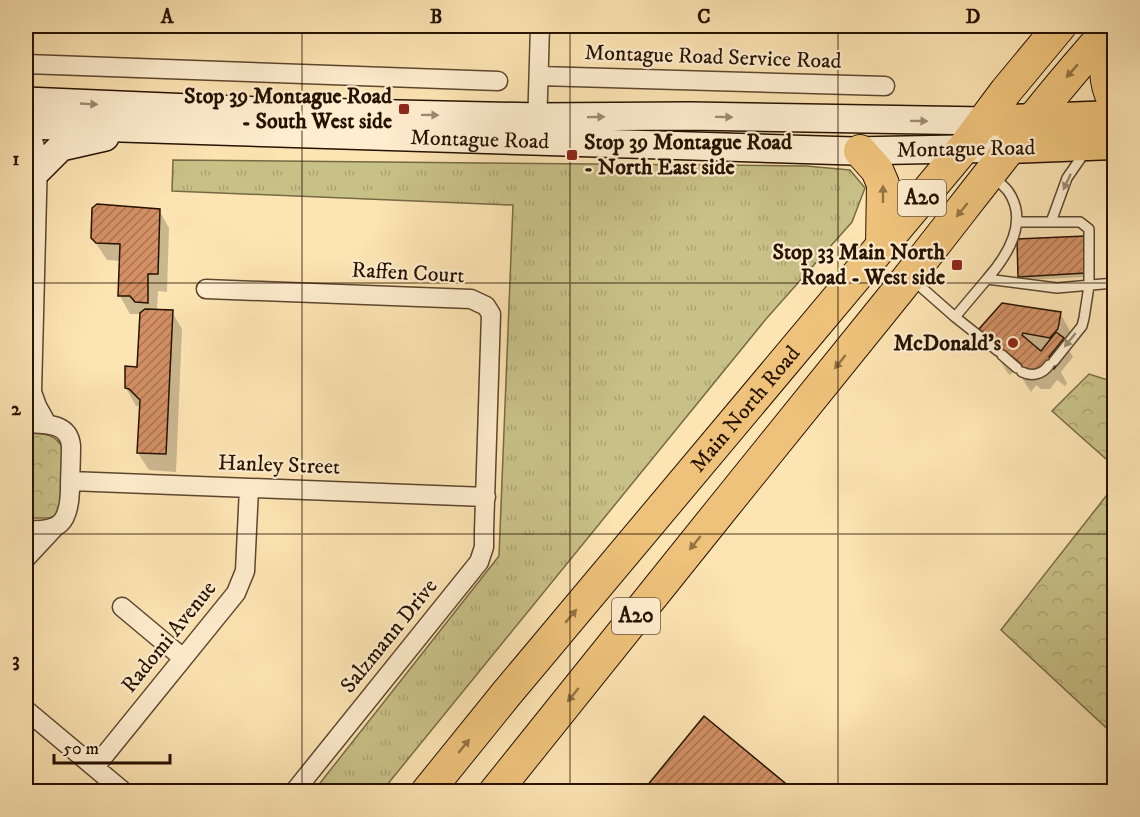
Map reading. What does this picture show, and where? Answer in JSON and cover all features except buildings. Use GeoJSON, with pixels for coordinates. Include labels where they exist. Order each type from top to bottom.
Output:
{"type":"FeatureCollection","features":[{"type":"Feature","properties":{"kind":"highway","name":"Main North Road"},"geometry":{"type":"LineString","coordinates":[[427,792],[514,684],[962,150],[1006,91],[1060,26]]}},
{"type":"Feature","properties":{"kind":"highway","name":"Main North Road"},"geometry":{"type":"LineString","coordinates":[[495,792],[909,276],[1030,121],[1111,26]]}},
{"type":"Feature","properties":{"kind":"highway"},"geometry":{"type":"LineString","coordinates":[[1111,26],[1106,77],[1108,90],[1114,101]]}},
{"type":"Feature","properties":{"kind":"highway"},"geometry":{"type":"LineString","coordinates":[[860,151],[877,170],[883,184],[882,245]]}},
{"type":"Feature","properties":{"kind":"main road","name":"Montague Road"},"geometry":{"type":"LineString","coordinates":[[27,118],[264,111],[860,151],[1103,145]]}},
{"type":"Feature","properties":{"kind":"main road","name":"Montague Road"},"geometry":{"type":"LineString","coordinates":[[27,118],[141,128],[537,129],[690,116],[1030,121],[1114,116]]}},
{"type":"Feature","properties":{"kind":"main road"},"geometry":{"type":"LineString","coordinates":[[38,170],[62,147],[141,128]]}},
{"type":"Feature","properties":{"kind":"street"},"geometry":{"type":"LineString","coordinates":[[537,129],[540,26]]}},
{"type":"Feature","properties":{"kind":"street"},"geometry":{"type":"LineString","coordinates":[[26,64],[498,81]]}},
{"type":"Feature","properties":{"kind":"street","name":"Montague Road Service Road"},"geometry":{"type":"LineString","coordinates":[[539,76],[885,86]]}},
{"type":"Feature","properties":{"kind":"street"},"geometry":{"type":"LineString","coordinates":[[27,118],[38,158],[32,392],[47,424]]}},
{"type":"Feature","properties":{"kind":"street","name":"Raffen Court"},"geometry":{"type":"LineString","coordinates":[[206,289],[471,299],[486,306],[492,323],[486,497]]}},
{"type":"Feature","properties":{"kind":"street"},"geometry":{"type":"LineString","coordinates":[[26,423],[47,424],[60,428],[69,437],[70,481],[69,508],[66,518],[26,558]]}},
{"type":"Feature","properties":{"kind":"street","name":"Hanley Street"},"geometry":{"type":"LineString","coordinates":[[70,481],[486,497]]}},
{"type":"Feature","properties":{"kind":"street","name":"Radomi Avenue"},"geometry":{"type":"LineString","coordinates":[[95,767],[236,593],[244,570],[249,488]]}},
{"type":"Feature","properties":{"kind":"street","name":"Salzmann Drive"},"geometry":{"type":"LineString","coordinates":[[294,792],[479,562],[484,547],[486,497]]}},
{"type":"Feature","properties":{"kind":"street"},"geometry":{"type":"LineString","coordinates":[[26,530],[54,528]]}},
{"type":"Feature","properties":{"kind":"street"},"geometry":{"type":"LineString","coordinates":[[122,607],[183,658]]}},
{"type":"Feature","properties":{"kind":"street"},"geometry":{"type":"LineString","coordinates":[[26,710],[124,792]]}},
{"type":"Feature","properties":{"kind":"lane"},"geometry":{"type":"LineString","coordinates":[[1051,222],[1067,178],[1103,145]]}},
{"type":"Feature","properties":{"kind":"lane"},"geometry":{"type":"LineString","coordinates":[[955,317],[1004,260],[1018,222],[1016,208],[1008,191],[990,174]]}},
{"type":"Feature","properties":{"kind":"lane"},"geometry":{"type":"LineString","coordinates":[[909,276],[1020,370],[1028,375],[1042,373],[1082,326],[1089,286],[1089,229],[1080,222],[1018,222]]}},
{"type":"Feature","properties":{"kind":"lane"},"geometry":{"type":"LineString","coordinates":[[987,279],[1057,288],[1114,283]]}},
{"type":"Feature","properties":{"kind":"green space"},"geometry":{"type":"Polygon","coordinates":[[[173,160],[806,166],[850,170],[865,188],[852,222],[766,319],[382,791],[313,792],[499,556],[513,205],[172,191],[173,160]]]}},
{"type":"Feature","properties":{"kind":"green space"},"geometry":{"type":"Polygon","coordinates":[[[1114,300],[1114,382],[1112,302],[1114,300]]]}},
{"type":"Feature","properties":{"kind":"green space"},"geometry":{"type":"Polygon","coordinates":[[[1089,374],[1114,382],[1114,466],[1052,411],[1089,374]]]}},
{"type":"Feature","properties":{"kind":"green space"},"geometry":{"type":"Polygon","coordinates":[[[26,433],[51,436],[62,447],[61,508],[57,515],[49,518],[26,518],[26,433]]]}},
{"type":"Feature","properties":{"kind":"green space"},"geometry":{"type":"Polygon","coordinates":[[[1114,486],[1114,735],[1001,630],[1114,486]]]}},
{"type":"Feature","properties":{"kind":"place","name":"Stop 39 Montague Road - South West side"},"geometry":{"type":"Point","coordinates":[404,109]}},
{"type":"Feature","properties":{"kind":"place","name":"Stop 39 Montague Road - North East side"},"geometry":{"type":"Point","coordinates":[572,155]}},
{"type":"Feature","properties":{"kind":"place","name":"Stop 33 Main North Road - West side"},"geometry":{"type":"Point","coordinates":[957,265]}},
{"type":"Feature","properties":{"kind":"place","name":"McDonald's"},"geometry":{"type":"Point","coordinates":[1013,343]}}]}
